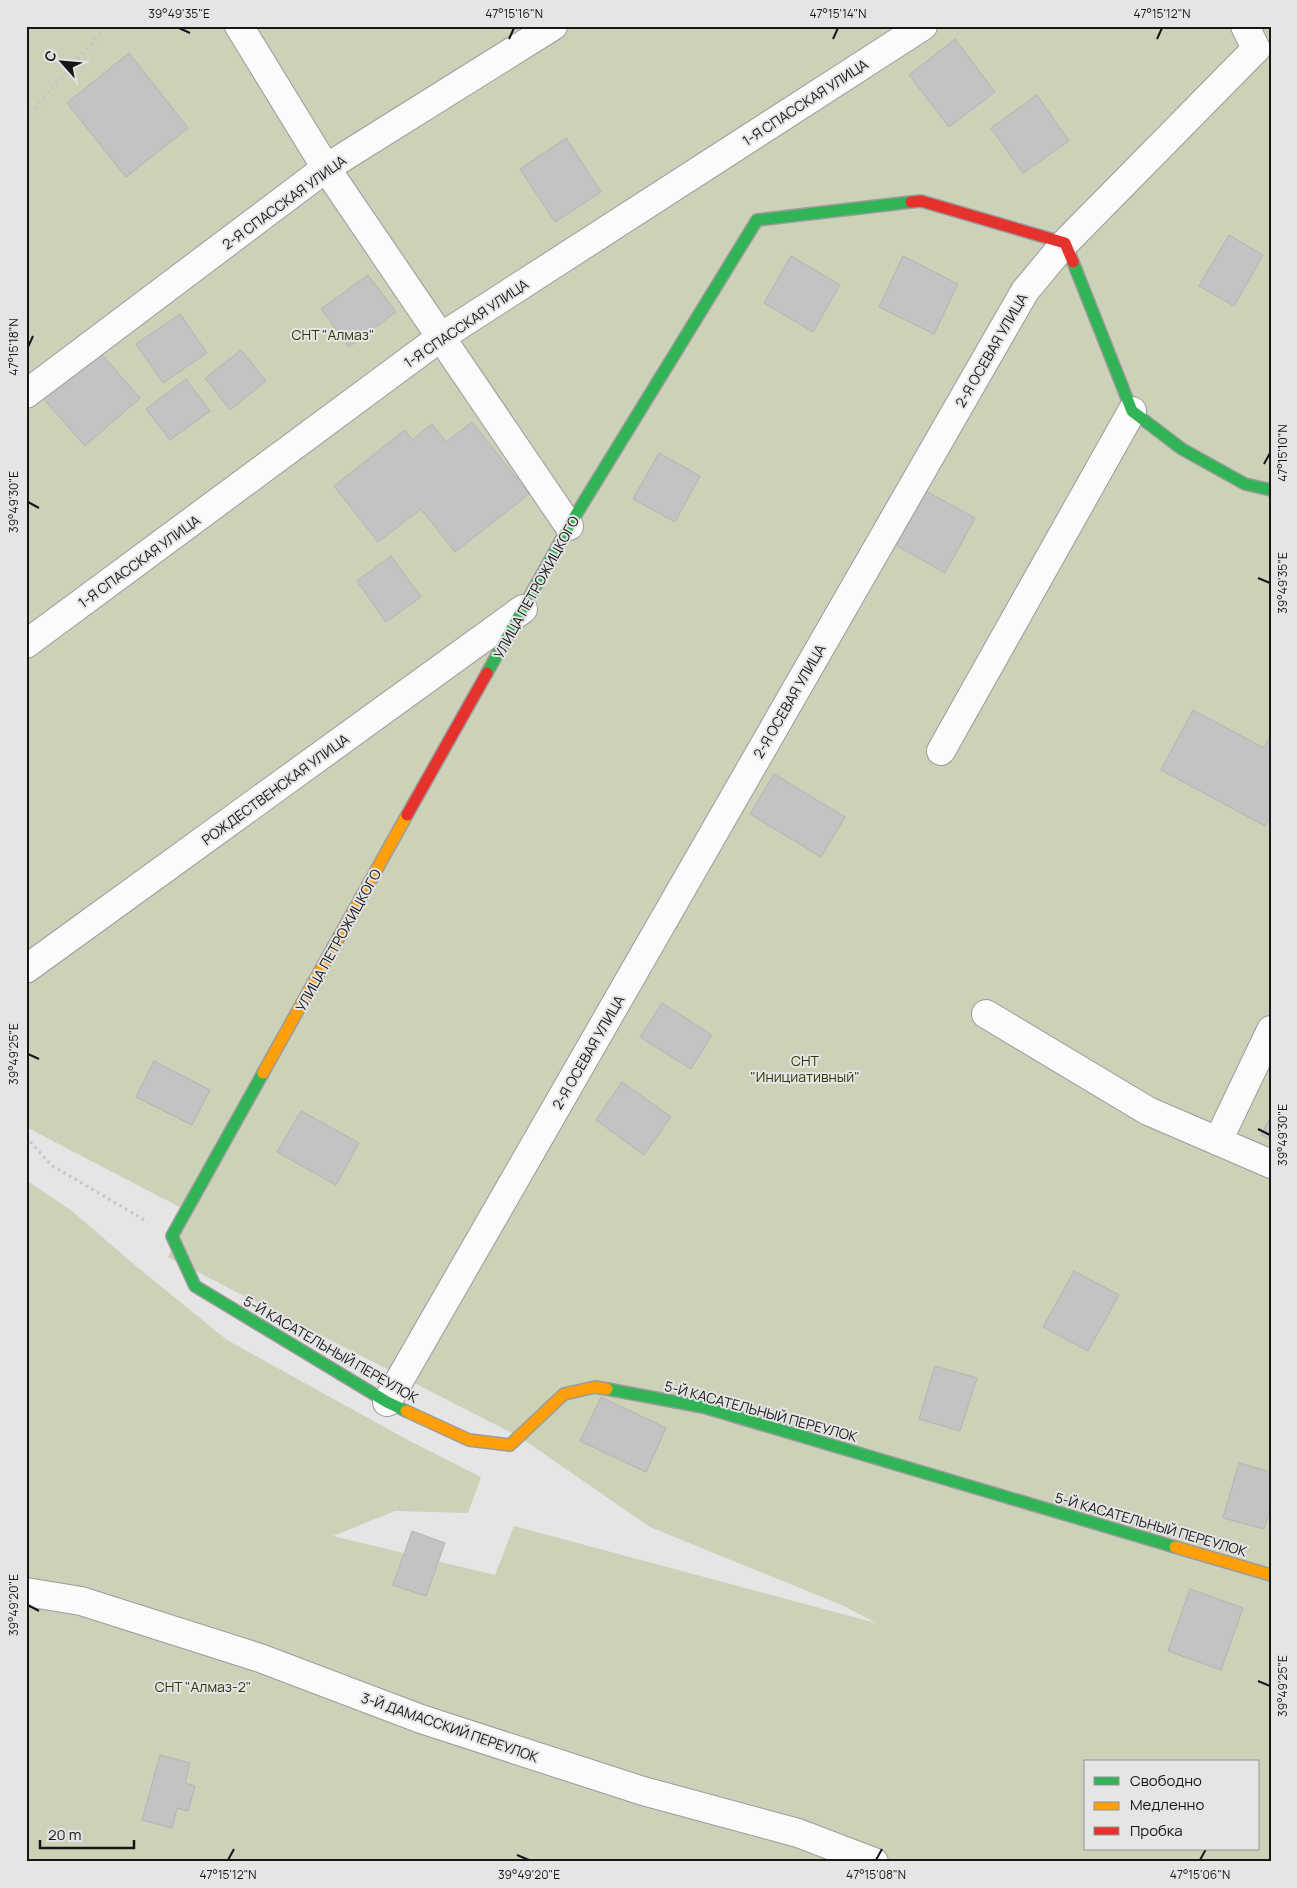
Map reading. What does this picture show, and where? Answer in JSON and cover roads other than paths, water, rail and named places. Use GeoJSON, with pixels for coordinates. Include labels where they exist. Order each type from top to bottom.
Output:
{"type":"FeatureCollection","features":[{"type":"Feature","properties":{"kind":"street"},"geometry":{"type":"LineString","coordinates":[[239,26],[326,168],[569,526]]}},
{"type":"Feature","properties":{"kind":"street","name":"2-Я СПАССКАЯ УЛИЦА"},"geometry":{"type":"LineString","coordinates":[[26,394],[326,168],[553,26]]}},
{"type":"Feature","properties":{"kind":"street","name":"1-Я СПАССКАЯ УЛИЦА"},"geometry":{"type":"LineString","coordinates":[[26,644],[441,338],[923,26]]}},
{"type":"Feature","properties":{"kind":"street","name":"2-Я ОСЕВАЯ УЛИЦА"},"geometry":{"type":"LineString","coordinates":[[387,1402],[1025,291],[1065,243],[1257,40]]}},
{"type":"Feature","properties":{"kind":"street","name":"УЛИЦА ПЕТРОЖИЦКОГО"},"geometry":{"type":"LineString","coordinates":[[172,1236],[569,526],[757,220],[922,201],[1065,243]]}},
{"type":"Feature","properties":{"kind":"street"},"geometry":{"type":"LineString","coordinates":[[1065,243],[1132,411],[1182,449],[1244,484],[1271,490]]}},
{"type":"Feature","properties":{"kind":"street"},"geometry":{"type":"LineString","coordinates":[[941,751],[1132,411]]}},
{"type":"Feature","properties":{"kind":"street","name":"РОЖДЕСТВЕНСКАЯ УЛИЦА"},"geometry":{"type":"LineString","coordinates":[[26,969],[523,609]]}},
{"type":"Feature","properties":{"kind":"street"},"geometry":{"type":"LineString","coordinates":[[986,1014],[1148,1110],[1271,1164]]}},
{"type":"Feature","properties":{"kind":"street"},"geometry":{"type":"LineString","coordinates":[[1218,1141],[1271,1030]]}},
{"type":"Feature","properties":{"kind":"street","name":"5-Й КАСАТЕЛЬНЫЙ ПЕРЕУЛОК"},"geometry":{"type":"LineString","coordinates":[[172,1236],[195,1286],[387,1402],[469,1440],[510,1445],[564,1394],[595,1387],[641,1394],[703,1408],[1271,1575]]}},
{"type":"Feature","properties":{"kind":"street","name":"3-Й ДАМАССКИЙ ПЕРЕУЛОК"},"geometry":{"type":"LineString","coordinates":[[26,1592],[81,1601],[260,1658],[421,1719],[643,1791],[798,1833],[874,1862]]}},
{"type":"Feature","properties":{"kind":"park label","name":"СНТ \"Алмаз\""},"geometry":{"type":"Point","coordinates":[333,334]}},
{"type":"Feature","properties":{"kind":"park label","name":"СНТ \"Инициативный\""},"geometry":{"type":"Point","coordinates":[805,1068]}},
{"type":"Feature","properties":{"kind":"park label","name":"СНТ \"Алмаз-2\""},"geometry":{"type":"Point","coordinates":[203,1686]}}]}
